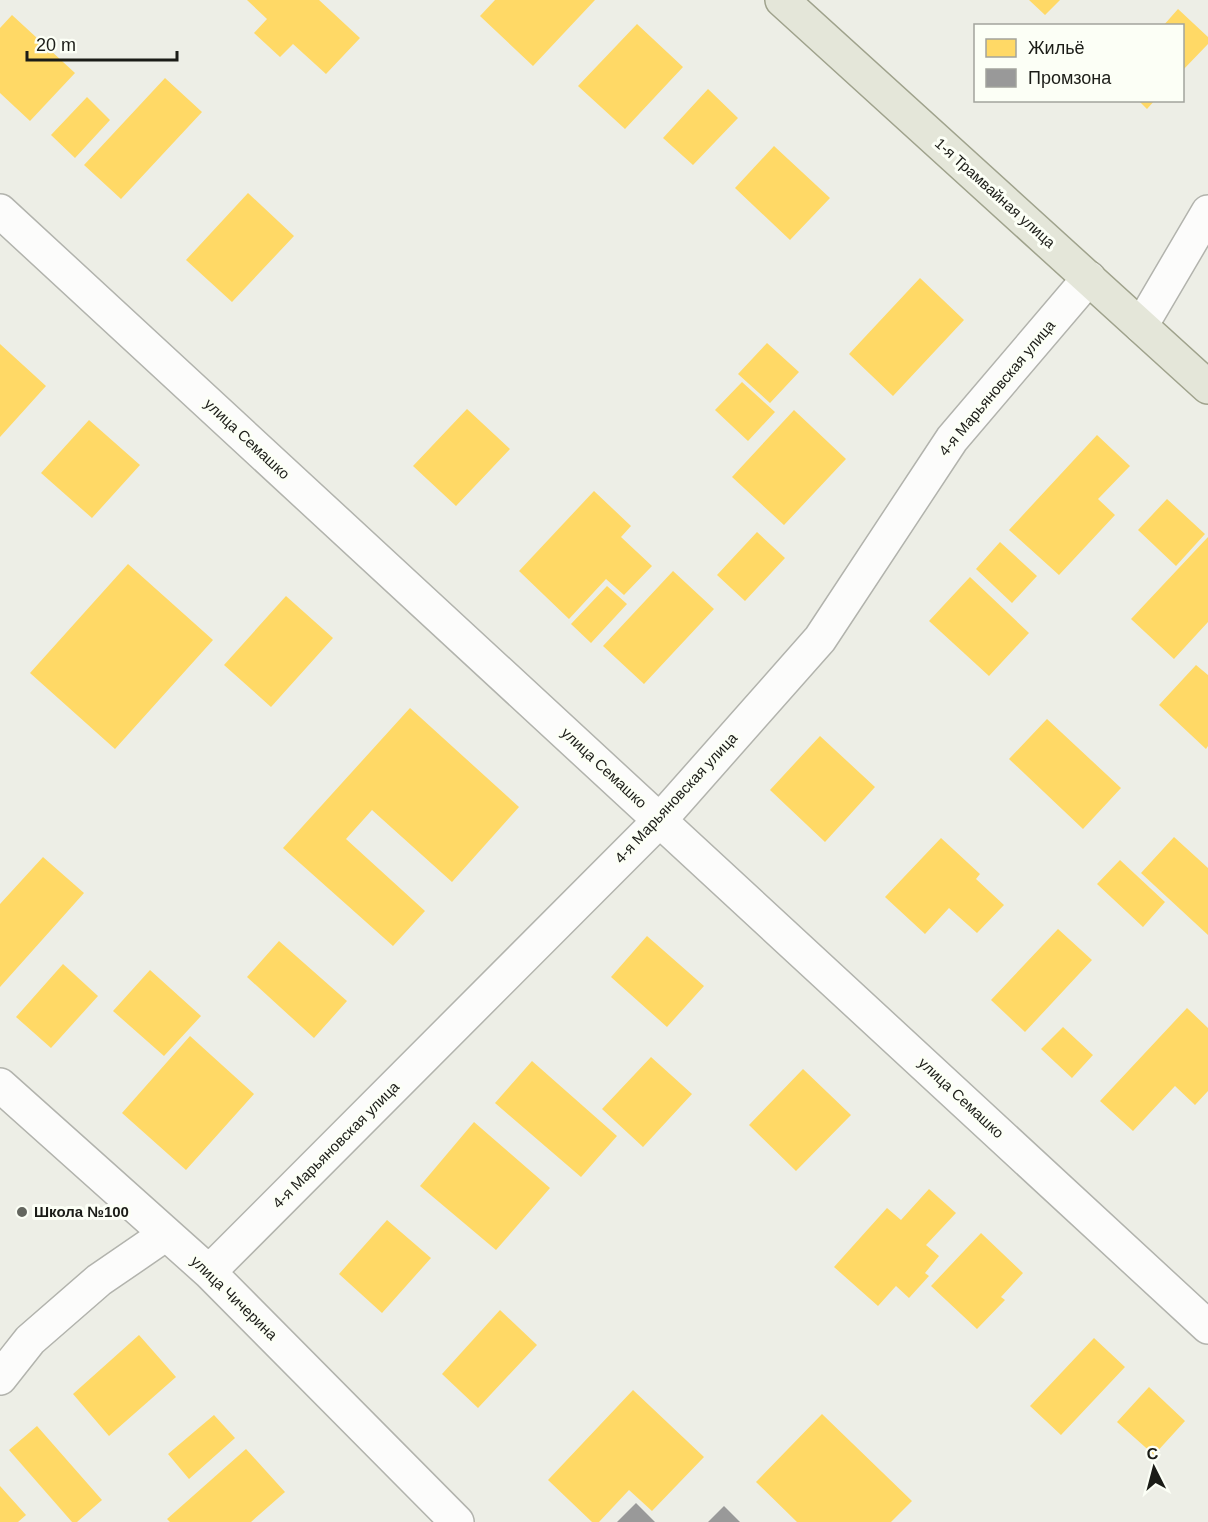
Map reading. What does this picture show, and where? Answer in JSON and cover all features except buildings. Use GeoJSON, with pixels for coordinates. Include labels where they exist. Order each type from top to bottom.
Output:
{"type":"FeatureCollection","features":[{"type":"Feature","properties":{"kind":"main road","name":"1-я Трамвайная улица"},"geometry":{"type":"LineString","coordinates":[[782,0],[1208,387]]}},
{"type":"Feature","properties":{"kind":"street","name":"улица Семашко"},"geometry":{"type":"LineString","coordinates":[[0,211],[1208,1327]]}},
{"type":"Feature","properties":{"kind":"street"},"geometry":{"type":"LineString","coordinates":[[1142,326],[1208,212]]}},
{"type":"Feature","properties":{"kind":"street","name":"4-я Марьяновская улица"},"geometry":{"type":"LineString","coordinates":[[209,1272],[660,820],[820,639],[952,439],[1089,278]]}},
{"type":"Feature","properties":{"kind":"street","name":"улица Чичерина"},"geometry":{"type":"LineString","coordinates":[[0,1085],[209,1272],[457,1522]]}},
{"type":"Feature","properties":{"kind":"street"},"geometry":{"type":"LineString","coordinates":[[0,1378],[30,1340],[99,1280],[166,1234]]}},
{"type":"Feature","properties":{"kind":"place","name":"Школа №100"},"geometry":{"type":"Point","coordinates":[22,1212]}}]}
